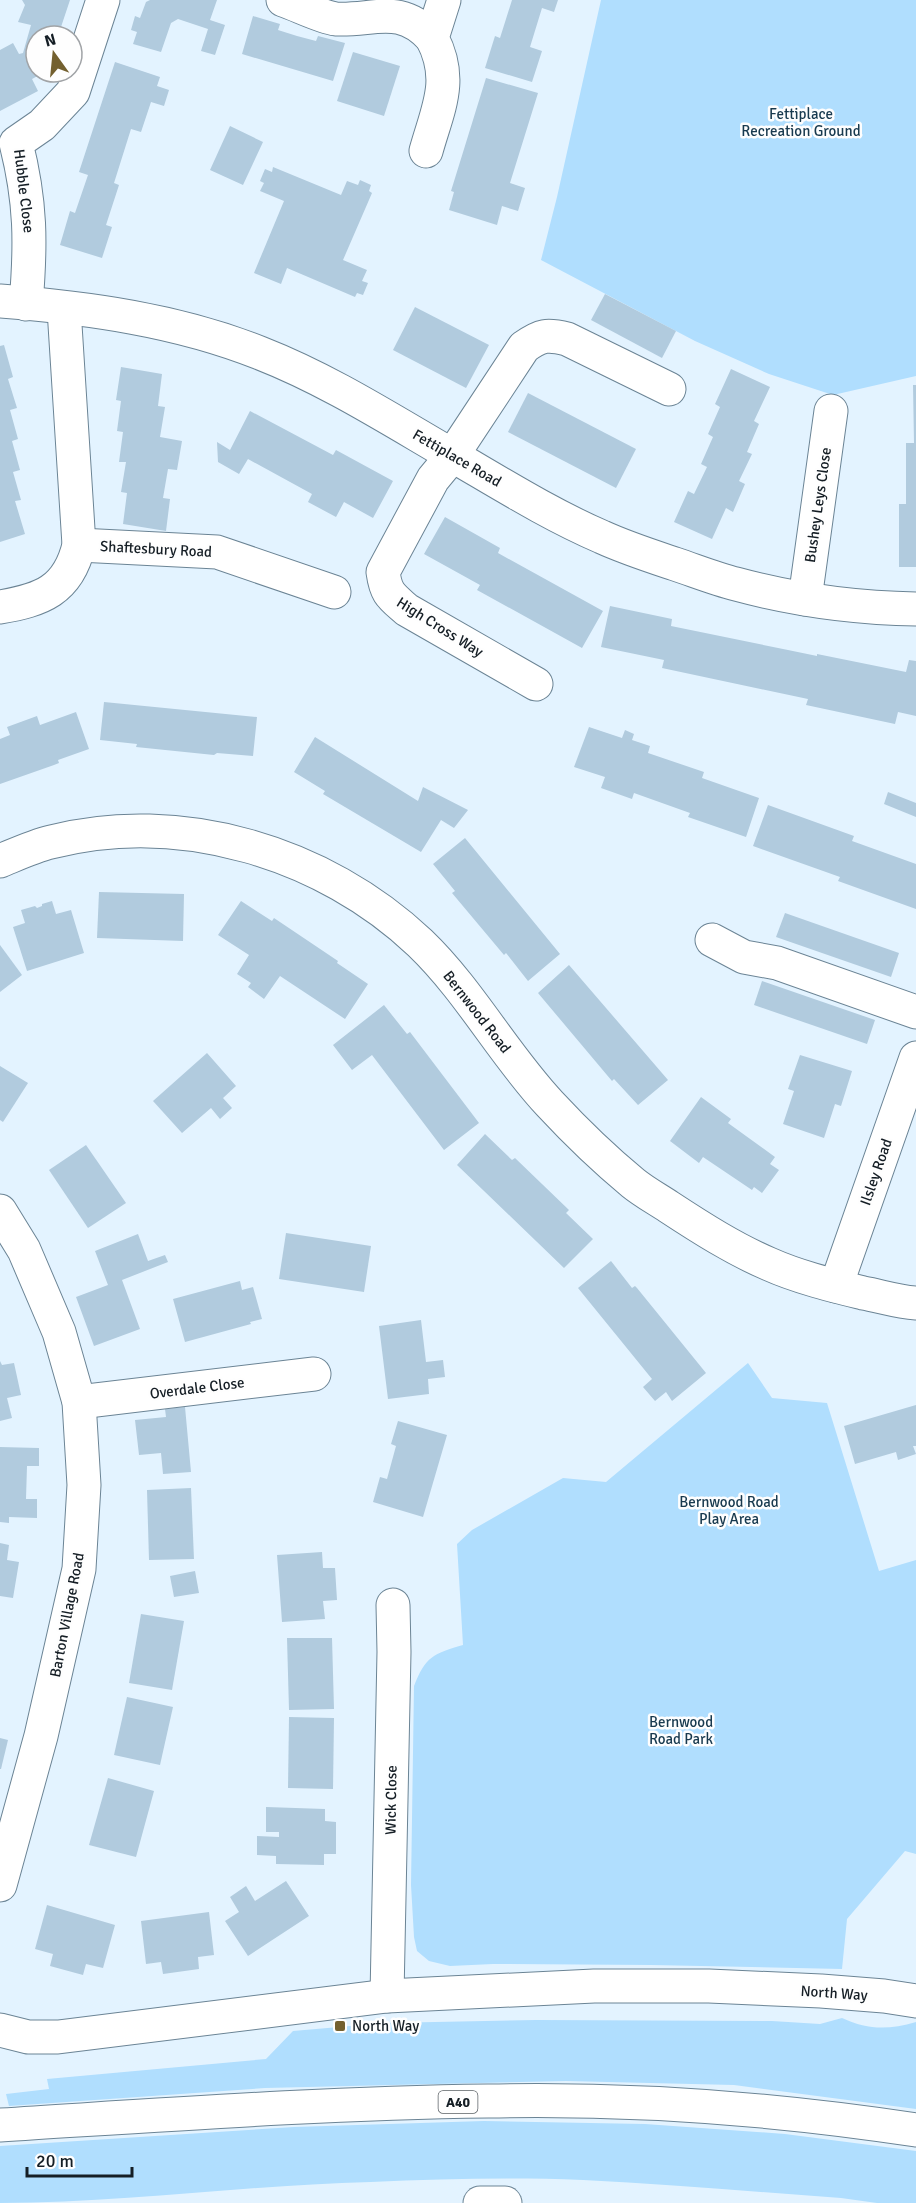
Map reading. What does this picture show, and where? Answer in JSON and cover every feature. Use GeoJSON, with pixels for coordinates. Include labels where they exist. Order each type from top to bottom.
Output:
{"type":"FeatureCollection","features":[{"type":"Feature","properties":{"kind":"main road","name":"Hubble Close"},"geometry":{"type":"LineString","coordinates":[[13,302],[30,256],[30,221],[26,180],[16,143],[42,125],[73,92],[103,0]]}},
{"type":"Feature","properties":{"kind":"main road"},"geometry":{"type":"LineString","coordinates":[[284,0],[335,19],[380,15],[396,17],[423,28],[432,38],[438,50],[445,75],[426,151]]}},
{"type":"Feature","properties":{"kind":"main road"},"geometry":{"type":"LineString","coordinates":[[432,38],[444,0]]}},
{"type":"Feature","properties":{"kind":"main road","name":"Fettiplace Road"},"geometry":{"type":"LineString","coordinates":[[13,302],[116,314],[168,324],[259,352],[376,409],[452,456],[541,506],[628,548],[735,584],[805,599],[870,608],[916,609]]}},
{"type":"Feature","properties":{"kind":"main road","name":"Shaftesbury Road"},"geometry":{"type":"LineString","coordinates":[[0,607],[31,602],[49,593],[65,577],[75,562],[78,545],[64,309]]}},
{"type":"Feature","properties":{"kind":"main road","name":"High Cross Way"},"geometry":{"type":"LineString","coordinates":[[536,684],[407,610],[388,594],[384,586],[383,572],[434,479],[452,456],[524,347],[536,338],[550,335],[567,339],[669,389]]}},
{"type":"Feature","properties":{"kind":"main road","name":"Bushey Leys Close"},"geometry":{"type":"LineString","coordinates":[[805,599],[831,411]]}},
{"type":"Feature","properties":{"kind":"main road","name":"Shaftesbury Road"},"geometry":{"type":"LineString","coordinates":[[78,545],[217,552],[334,592]]}},
{"type":"Feature","properties":{"kind":"main road","name":"Bernwood Road"},"geometry":{"type":"LineString","coordinates":[[0,861],[50,842],[112,832],[181,833],[246,845],[297,862],[346,886],[385,913],[421,944],[454,981],[548,1101],[634,1185],[695,1225],[769,1264],[836,1286],[916,1303]]}},
{"type":"Feature","properties":{"kind":"main road"},"geometry":{"type":"LineString","coordinates":[[712,940],[744,957],[777,963],[916,1012]]}},
{"type":"Feature","properties":{"kind":"main road","name":"Ilsley Road"},"geometry":{"type":"LineString","coordinates":[[836,1286],[916,1058]]}},
{"type":"Feature","properties":{"kind":"main road","name":"Barton Village Road"},"geometry":{"type":"LineString","coordinates":[[0,1211],[24,1250],[59,1332],[80,1402],[84,1485],[79,1569],[41,1736],[0,1886]]}},
{"type":"Feature","properties":{"kind":"main road","name":"Overdale Close"},"geometry":{"type":"LineString","coordinates":[[80,1402],[314,1374]]}},
{"type":"Feature","properties":{"kind":"main road","name":"Wick Close"},"geometry":{"type":"LineString","coordinates":[[387,1996],[393,1605]]}},
{"type":"Feature","properties":{"kind":"main road","name":"North Way"},"geometry":{"type":"LineString","coordinates":[[0,2030],[28,2037],[58,2037],[387,1996],[594,1986],[709,1986],[831,1992],[916,2001]]}},
{"type":"Feature","properties":{"kind":"main road","name":"A40"},"geometry":{"type":"LineString","coordinates":[[0,2125],[206,2112],[489,2101],[616,2103],[738,2110],[916,2130]]}},
{"type":"Feature","properties":{"kind":"main road"},"geometry":{"type":"LineString","coordinates":[[480,2203],[505,2203]]}},
{"type":"Feature","properties":{"kind":"green space","name":"Fettiplace Recreation Ground"},"geometry":{"type":"Polygon","coordinates":[[[601,0],[916,0],[916,376],[833,395],[769,374],[695,341],[541,260],[601,0]]]}},
{"type":"Feature","properties":{"kind":"green space","name":"Bernwood Road Park"},"geometry":{"type":"Polygon","coordinates":[[[748,1363],[772,1398],[827,1403],[879,1571],[916,1560],[916,1854],[905,1851],[847,1919],[842,1969],[651,1965],[450,1966],[429,1961],[417,1951],[411,1885],[414,1686],[427,1662],[437,1654],[463,1645],[457,1544],[472,1530],[563,1478],[606,1482],[748,1363]]]}},
{"type":"Feature","properties":{"kind":"green space"},"geometry":{"type":"Polygon","coordinates":[[[842,2018],[869,2027],[896,2026],[916,2022],[916,2109],[734,2085],[566,2081],[265,2088],[9,2106],[6,2094],[49,2089],[47,2079],[266,2059],[293,2031],[385,2023],[536,2020],[772,2021],[820,2024],[842,2018]]]}},
{"type":"Feature","properties":{"kind":"green space"},"geometry":{"type":"Polygon","coordinates":[[[484,2121],[645,2124],[785,2134],[916,2151],[916,2203],[877,2203],[841,2198],[615,2182],[503,2179],[325,2184],[93,2200],[0,2203],[0,2146],[294,2127],[484,2121]]]}},
{"type":"Feature","properties":{"kind":"building"},"geometry":{"type":"Polygon","coordinates":[[[22,0],[70,0],[62,24],[18,22],[25,5],[22,0]]]}},
{"type":"Feature","properties":{"kind":"building"},"geometry":{"type":"Polygon","coordinates":[[[150,0],[217,0],[210,20],[225,25],[215,55],[201,51],[208,29],[178,19],[171,23],[161,52],[133,44],[137,32],[131,30],[135,16],[140,18],[146,2],[150,0]]]}},
{"type":"Feature","properties":{"kind":"building"},"geometry":{"type":"Polygon","coordinates":[[[512,0],[558,0],[554,12],[542,8],[530,47],[542,51],[532,82],[485,68],[495,36],[500,38],[512,0]]]}},
{"type":"Feature","properties":{"kind":"building"},"geometry":{"type":"Polygon","coordinates":[[[253,16],[280,24],[278,30],[297,36],[316,41],[318,36],[345,43],[333,81],[242,54],[253,16]]]}},
{"type":"Feature","properties":{"kind":"building"},"geometry":{"type":"Polygon","coordinates":[[[13,43],[19,54],[23,53],[24,50],[24,84],[34,84],[38,91],[0,111],[0,50],[13,43]]]}},
{"type":"Feature","properties":{"kind":"building"},"geometry":{"type":"Polygon","coordinates":[[[353,52],[400,66],[384,116],[337,101],[353,52]]]}},
{"type":"Feature","properties":{"kind":"building"},"geometry":{"type":"Polygon","coordinates":[[[115,62],[160,77],[157,86],[169,90],[164,106],[151,102],[141,132],[131,129],[114,183],[119,185],[106,225],[112,227],[102,258],[60,245],[70,211],[75,213],[88,175],[79,172],[115,62]]]}},
{"type":"Feature","properties":{"kind":"building"},"geometry":{"type":"Polygon","coordinates":[[[486,78],[538,93],[510,183],[525,188],[518,211],[502,206],[497,225],[449,210],[454,192],[451,191],[486,78]]]}},
{"type":"Feature","properties":{"kind":"building"},"geometry":{"type":"Polygon","coordinates":[[[230,126],[263,142],[243,185],[210,170],[230,126]]]}},
{"type":"Feature","properties":{"kind":"building"},"geometry":{"type":"Polygon","coordinates":[[[273,167],[341,195],[347,181],[358,185],[360,180],[371,185],[369,191],[372,193],[343,260],[367,270],[362,281],[368,283],[363,295],[357,293],[355,297],[287,268],[281,284],[254,273],[284,201],[260,191],[264,183],[260,181],[265,169],[272,172],[273,167]]]}},
{"type":"Feature","properties":{"kind":"building"},"geometry":{"type":"Polygon","coordinates":[[[605,294],[676,331],[662,358],[591,320],[605,294]]]}},
{"type":"Feature","properties":{"kind":"building"},"geometry":{"type":"Polygon","coordinates":[[[415,307],[489,345],[466,388],[393,350],[415,307]]]}},
{"type":"Feature","properties":{"kind":"building"},"geometry":{"type":"Polygon","coordinates":[[[4,345],[13,377],[8,379],[17,408],[10,410],[18,439],[12,441],[20,470],[13,472],[21,500],[15,501],[25,534],[0,542],[0,346],[4,345]]]}},
{"type":"Feature","properties":{"kind":"building"},"geometry":{"type":"Polygon","coordinates":[[[121,367],[162,374],[158,406],[165,407],[160,437],[182,441],[177,470],[168,469],[163,498],[170,499],[166,531],[123,524],[127,493],[121,492],[126,462],[119,462],[123,432],[117,431],[121,401],[116,400],[121,367]]]}},
{"type":"Feature","properties":{"kind":"building"},"geometry":{"type":"Polygon","coordinates":[[[731,369],[770,387],[754,421],[759,424],[747,452],[752,454],[739,481],[745,484],[733,512],[726,508],[712,539],[674,522],[688,491],[694,494],[707,467],[701,464],[713,437],[708,434],[720,407],[715,404],[731,369]]]}},
{"type":"Feature","properties":{"kind":"building"},"geometry":{"type":"Polygon","coordinates":[[[913,385],[916,385],[916,567],[899,567],[899,504],[906,504],[906,443],[914,443],[913,385]]]}},
{"type":"Feature","properties":{"kind":"building"},"geometry":{"type":"Polygon","coordinates":[[[528,393],[636,449],[616,488],[508,432],[528,393]]]}},
{"type":"Feature","properties":{"kind":"building"},"geometry":{"type":"Polygon","coordinates":[[[250,411],[333,455],[336,450],[393,481],[373,518],[344,502],[336,517],[308,502],[312,494],[248,459],[239,474],[218,462],[217,442],[230,450],[250,411]]]}},
{"type":"Feature","properties":{"kind":"building"},"geometry":{"type":"Polygon","coordinates":[[[445,517],[500,548],[498,553],[603,611],[582,648],[477,590],[480,585],[424,554],[445,517]]]}},
{"type":"Feature","properties":{"kind":"building"},"geometry":{"type":"Polygon","coordinates":[[[610,606],[672,619],[671,626],[906,672],[909,660],[916,661],[916,716],[898,712],[895,724],[806,705],[808,699],[662,668],[664,660],[601,647],[610,606]]]}},
{"type":"Feature","properties":{"kind":"building"},"geometry":{"type":"Polygon","coordinates":[[[104,702],[257,717],[253,756],[217,753],[214,755],[136,747],[137,744],[100,740],[104,702]]]}},
{"type":"Feature","properties":{"kind":"building"},"geometry":{"type":"Polygon","coordinates":[[[76,712],[89,749],[58,760],[59,763],[54,765],[0,784],[0,739],[10,735],[7,727],[37,716],[40,725],[76,712]]]}},
{"type":"Feature","properties":{"kind":"building"},"geometry":{"type":"Polygon","coordinates":[[[589,727],[622,738],[625,730],[634,734],[632,740],[650,746],[648,753],[704,772],[702,778],[759,798],[746,837],[688,817],[690,813],[634,793],[632,799],[601,788],[605,777],[574,767],[589,727]]]}},
{"type":"Feature","properties":{"kind":"building"},"geometry":{"type":"Polygon","coordinates":[[[315,737],[418,801],[423,787],[468,810],[454,828],[441,820],[421,852],[323,794],[325,791],[294,772],[315,737]]]}},
{"type":"Feature","properties":{"kind":"building"},"geometry":{"type":"Polygon","coordinates":[[[888,792],[916,803],[916,817],[884,804],[888,792]]]}},
{"type":"Feature","properties":{"kind":"building"},"geometry":{"type":"Polygon","coordinates":[[[768,805],[854,836],[852,841],[916,864],[916,909],[838,881],[840,877],[753,846],[768,805]]]}},
{"type":"Feature","properties":{"kind":"building"},"geometry":{"type":"Polygon","coordinates":[[[465,838],[560,954],[528,981],[452,893],[455,891],[433,864],[465,838]]]}},
{"type":"Feature","properties":{"kind":"building"},"geometry":{"type":"Polygon","coordinates":[[[99,892],[184,894],[183,941],[97,938],[99,892]]]}},
{"type":"Feature","properties":{"kind":"building"},"geometry":{"type":"Polygon","coordinates":[[[52,901],[56,914],[71,910],[84,953],[27,971],[13,927],[25,923],[21,910],[35,906],[37,908],[52,901]]]}},
{"type":"Feature","properties":{"kind":"building"},"geometry":{"type":"Polygon","coordinates":[[[241,901],[272,921],[274,918],[368,984],[345,1019],[280,976],[264,999],[248,987],[251,983],[237,974],[249,955],[218,935],[241,901]]]}},
{"type":"Feature","properties":{"kind":"building"},"geometry":{"type":"Polygon","coordinates":[[[785,913],[899,953],[891,977],[776,937],[785,913]]]}},
{"type":"Feature","properties":{"kind":"building"},"geometry":{"type":"Polygon","coordinates":[[[0,945],[22,975],[0,992],[0,945]]]}},
{"type":"Feature","properties":{"kind":"building"},"geometry":{"type":"Polygon","coordinates":[[[569,965],[668,1080],[638,1105],[614,1079],[612,1081],[538,993],[569,965]]]}},
{"type":"Feature","properties":{"kind":"building"},"geometry":{"type":"Polygon","coordinates":[[[762,981],[875,1020],[867,1044],[754,1005],[762,981]]]}},
{"type":"Feature","properties":{"kind":"building"},"geometry":{"type":"Polygon","coordinates":[[[384,1005],[407,1034],[410,1032],[479,1123],[444,1150],[372,1055],[352,1070],[333,1045],[384,1005]]]}},
{"type":"Feature","properties":{"kind":"building"},"geometry":{"type":"Polygon","coordinates":[[[207,1053],[236,1086],[223,1098],[232,1108],[220,1119],[211,1108],[182,1133],[153,1101],[207,1053]]]}},
{"type":"Feature","properties":{"kind":"building"},"geometry":{"type":"Polygon","coordinates":[[[800,1055],[852,1071],[841,1106],[835,1104],[824,1138],[783,1124],[794,1091],[788,1089],[800,1055]]]}},
{"type":"Feature","properties":{"kind":"building"},"geometry":{"type":"Polygon","coordinates":[[[0,1066],[28,1083],[3,1122],[0,1120],[0,1066]]]}},
{"type":"Feature","properties":{"kind":"building"},"geometry":{"type":"Polygon","coordinates":[[[701,1097],[731,1119],[728,1123],[775,1157],[770,1164],[779,1170],[762,1193],[754,1187],[752,1190],[703,1157],[699,1163],[670,1141],[701,1097]]]}},
{"type":"Feature","properties":{"kind":"building"},"geometry":{"type":"Polygon","coordinates":[[[485,1134],[512,1160],[515,1158],[569,1210],[566,1213],[593,1239],[564,1268],[457,1165],[485,1134]]]}},
{"type":"Feature","properties":{"kind":"building"},"geometry":{"type":"Polygon","coordinates":[[[86,1145],[126,1203],[88,1228],[49,1170],[86,1145]]]}},
{"type":"Feature","properties":{"kind":"building"},"geometry":{"type":"Polygon","coordinates":[[[286,1233],[371,1246],[364,1292],[279,1279],[286,1233]]]}},
{"type":"Feature","properties":{"kind":"building"},"geometry":{"type":"Polygon","coordinates":[[[138,1234],[148,1261],[165,1255],[168,1262],[122,1280],[140,1329],[94,1346],[76,1297],[108,1285],[95,1251],[138,1234]]]}},
{"type":"Feature","properties":{"kind":"building"},"geometry":{"type":"Polygon","coordinates":[[[611,1261],[632,1288],[635,1286],[637,1288],[706,1373],[672,1401],[666,1392],[655,1401],[643,1387],[652,1379],[578,1288],[611,1261]]]}},
{"type":"Feature","properties":{"kind":"building"},"geometry":{"type":"Polygon","coordinates":[[[240,1281],[242,1290],[253,1287],[262,1319],[185,1342],[173,1299],[240,1281]]]}},
{"type":"Feature","properties":{"kind":"building"},"geometry":{"type":"Polygon","coordinates":[[[421,1320],[426,1362],[443,1360],[445,1377],[428,1379],[429,1394],[388,1399],[379,1326],[421,1320]]]}},
{"type":"Feature","properties":{"kind":"building"},"geometry":{"type":"Polygon","coordinates":[[[0,1361],[2,1365],[14,1363],[21,1395],[7,1398],[12,1418],[0,1421],[0,1361]]]}},
{"type":"Feature","properties":{"kind":"building"},"geometry":{"type":"Polygon","coordinates":[[[916,1405],[916,1446],[913,1446],[916,1454],[898,1460],[896,1452],[855,1464],[844,1426],[916,1405]]]}},
{"type":"Feature","properties":{"kind":"building"},"geometry":{"type":"Polygon","coordinates":[[[185,1407],[191,1472],[163,1474],[161,1453],[139,1455],[135,1420],[166,1417],[165,1409],[185,1407]]]}},
{"type":"Feature","properties":{"kind":"building"},"geometry":{"type":"Polygon","coordinates":[[[398,1421],[447,1435],[423,1517],[373,1502],[380,1477],[387,1479],[396,1446],[391,1444],[398,1421]]]}},
{"type":"Feature","properties":{"kind":"building"},"geometry":{"type":"Polygon","coordinates":[[[0,1447],[39,1448],[39,1466],[27,1466],[26,1499],[37,1499],[37,1518],[9,1517],[9,1523],[0,1522],[0,1447]]]}},
{"type":"Feature","properties":{"kind":"building"},"geometry":{"type":"Polygon","coordinates":[[[191,1488],[194,1559],[149,1560],[147,1490],[191,1488]]]}},
{"type":"Feature","properties":{"kind":"building"},"geometry":{"type":"Polygon","coordinates":[[[0,1543],[9,1545],[7,1560],[19,1562],[13,1598],[0,1596],[0,1543]]]}},
{"type":"Feature","properties":{"kind":"building"},"geometry":{"type":"Polygon","coordinates":[[[322,1552],[323,1568],[335,1568],[337,1600],[323,1601],[325,1619],[282,1622],[277,1555],[322,1552]]]}},
{"type":"Feature","properties":{"kind":"building"},"geometry":{"type":"Polygon","coordinates":[[[195,1571],[199,1593],[174,1597],[170,1576],[195,1571]]]}},
{"type":"Feature","properties":{"kind":"building"},"geometry":{"type":"Polygon","coordinates":[[[141,1614],[184,1621],[172,1690],[129,1683],[141,1614]]]}},
{"type":"Feature","properties":{"kind":"building"},"geometry":{"type":"Polygon","coordinates":[[[287,1638],[332,1638],[334,1709],[289,1710],[287,1638]]]}},
{"type":"Feature","properties":{"kind":"building"},"geometry":{"type":"Polygon","coordinates":[[[127,1697],[173,1707],[160,1765],[114,1755],[127,1697]]]}},
{"type":"Feature","properties":{"kind":"building"},"geometry":{"type":"Polygon","coordinates":[[[289,1717],[334,1718],[333,1789],[288,1788],[289,1717]]]}},
{"type":"Feature","properties":{"kind":"building"},"geometry":{"type":"Polygon","coordinates":[[[0,1738],[8,1740],[1,1769],[0,1769],[0,1738]]]}},
{"type":"Feature","properties":{"kind":"building"},"geometry":{"type":"Polygon","coordinates":[[[108,1778],[154,1791],[136,1857],[89,1845],[108,1778]]]}},
{"type":"Feature","properties":{"kind":"building"},"geometry":{"type":"Polygon","coordinates":[[[266,1807],[325,1809],[325,1821],[336,1822],[336,1854],[324,1854],[324,1865],[276,1864],[276,1856],[257,1855],[257,1836],[279,1837],[279,1832],[266,1832],[266,1807]]]}},
{"type":"Feature","properties":{"kind":"building"},"geometry":{"type":"Polygon","coordinates":[[[286,1881],[309,1916],[248,1956],[225,1921],[239,1912],[230,1897],[246,1886],[255,1901],[286,1881]]]}},
{"type":"Feature","properties":{"kind":"building"},"geometry":{"type":"Polygon","coordinates":[[[47,1905],[115,1925],[103,1968],[86,1964],[83,1975],[50,1966],[53,1954],[35,1949],[47,1905]]]}},
{"type":"Feature","properties":{"kind":"building"},"geometry":{"type":"Polygon","coordinates":[[[209,1912],[214,1955],[198,1957],[199,1969],[163,1974],[161,1962],[146,1964],[141,1921],[209,1912]]]}},
{"type":"Feature","properties":{"kind":"place","name":"North Way"},"geometry":{"type":"Point","coordinates":[340,2026]}},
{"type":"Feature","properties":{"kind":"park label","name":"Bernwood Road Play Area"},"geometry":{"type":"Point","coordinates":[729,1510]}}]}
